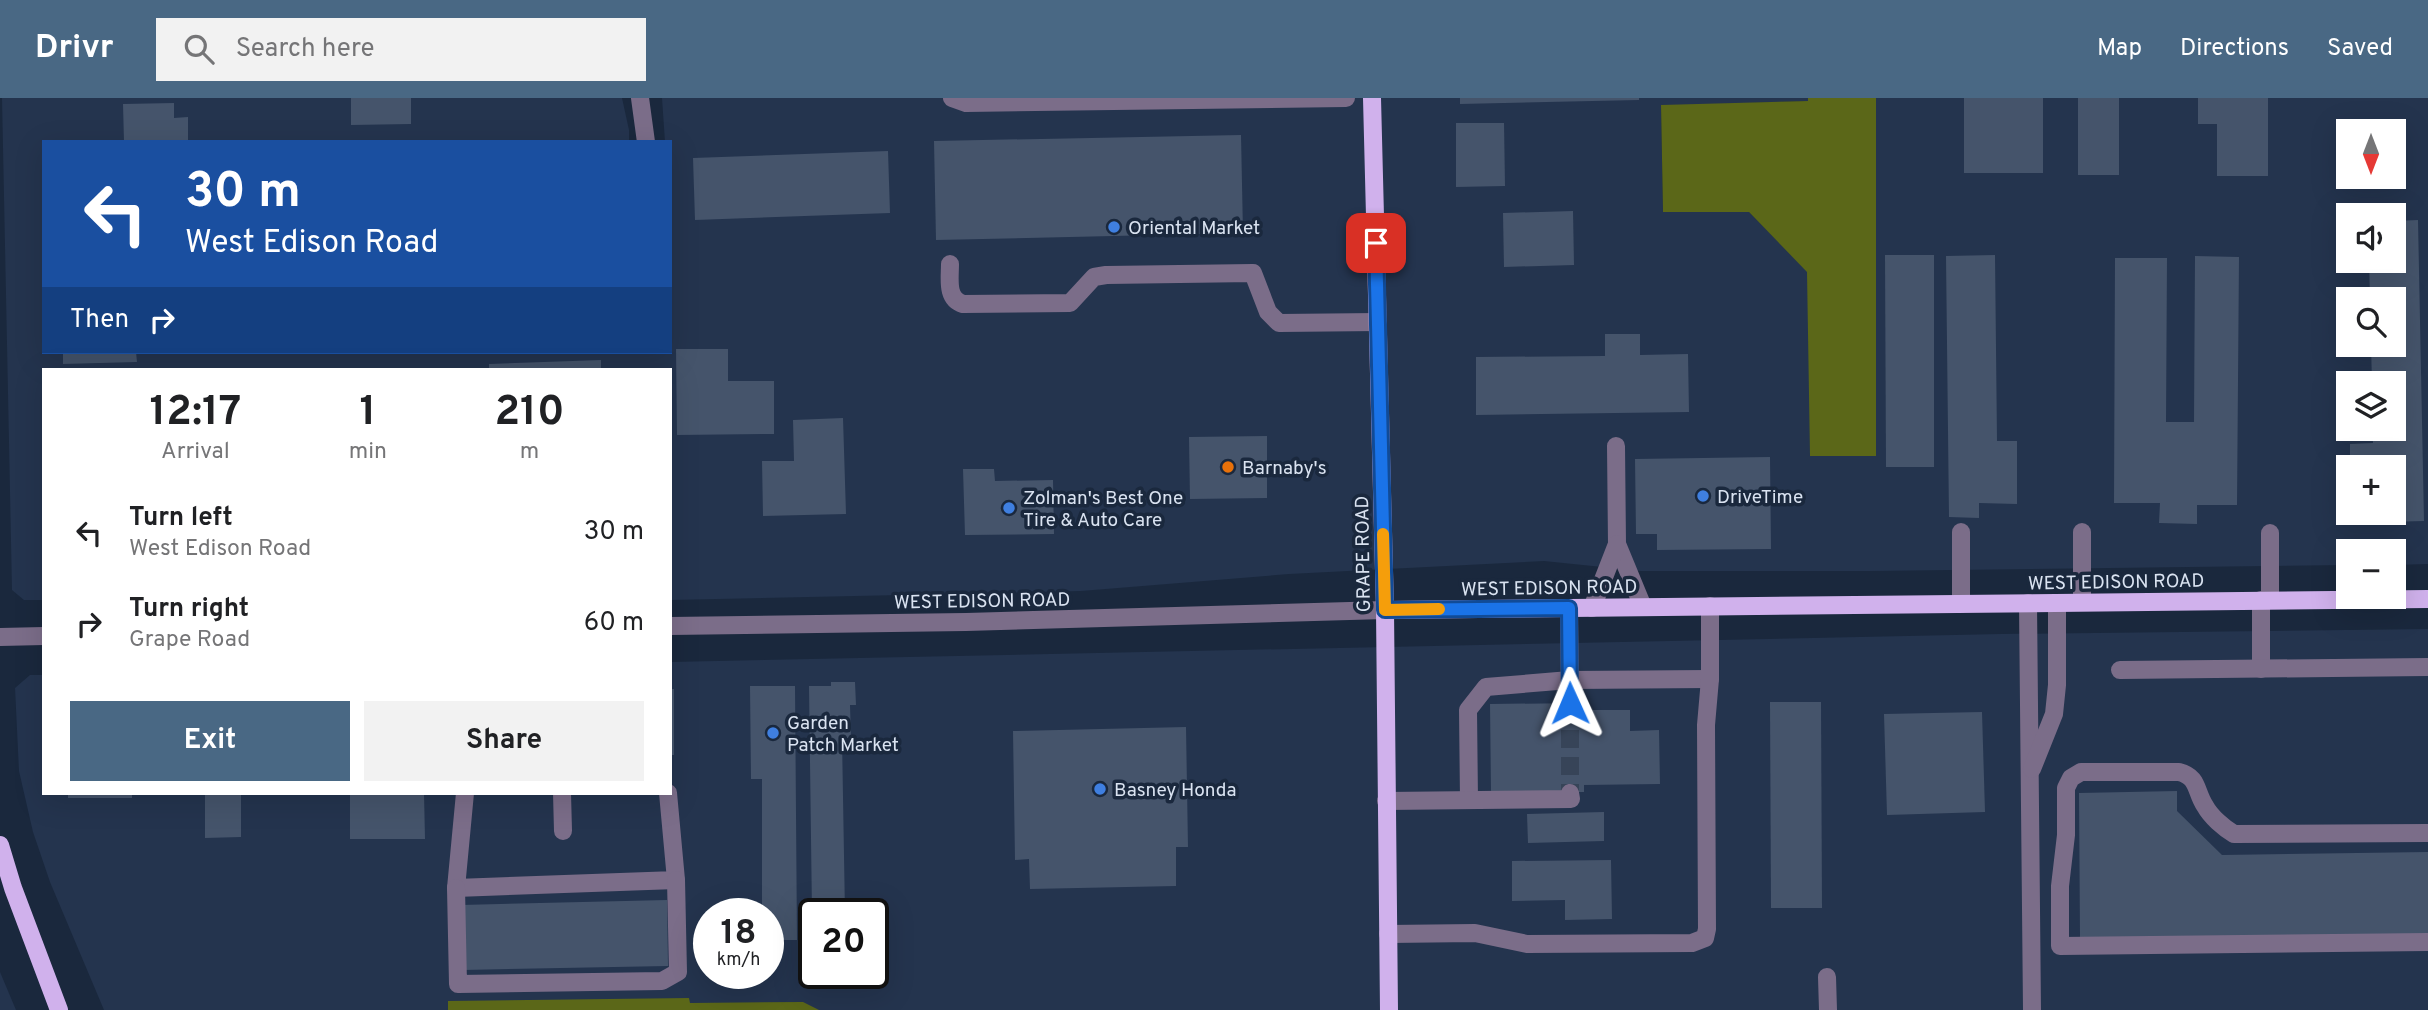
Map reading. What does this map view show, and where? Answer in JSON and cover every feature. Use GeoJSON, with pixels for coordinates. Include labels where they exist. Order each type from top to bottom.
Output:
{"type":"FeatureCollection","features":[{"type":"Feature","properties":{"kind":"main road","name":"GRAPE ROAD"},"geometry":{"type":"LineString","coordinates":[[1372,98],[1385,610],[1389,1010]]}},
{"type":"Feature","properties":{"kind":"main road","name":"WEST EDISON ROAD"},"geometry":{"type":"LineString","coordinates":[[1385,610],[2428,598]]}},
{"type":"Feature","properties":{"kind":"main road"},"geometry":{"type":"LineString","coordinates":[[0,845],[13,888],[59,1010]]}},
{"type":"Feature","properties":{"kind":"street"},"geometry":{"type":"LineString","coordinates":[[640,98],[646,140]]}},
{"type":"Feature","properties":{"kind":"street"},"geometry":{"type":"LineString","coordinates":[[952,98],[967,103],[1346,98]]}},
{"type":"Feature","properties":{"kind":"street"},"geometry":{"type":"LineString","coordinates":[[950,264],[952,297],[963,304],[1070,303],[1094,277],[1105,275],[1252,273],[1268,312],[1279,323],[1378,322]]}},
{"type":"Feature","properties":{"kind":"street"},"geometry":{"type":"LineString","coordinates":[[1616,446],[1618,544],[1643,607]]}},
{"type":"Feature","properties":{"kind":"street"},"geometry":{"type":"LineString","coordinates":[[1961,532],[1961,604]]}},
{"type":"Feature","properties":{"kind":"street"},"geometry":{"type":"LineString","coordinates":[[2082,532],[2082,602]]}},
{"type":"Feature","properties":{"kind":"street"},"geometry":{"type":"LineString","coordinates":[[2261,669],[2270,533]]}},
{"type":"Feature","properties":{"kind":"street"},"geometry":{"type":"LineString","coordinates":[[1592,608],[1618,544]]}},
{"type":"Feature","properties":{"kind":"street"},"geometry":{"type":"LineString","coordinates":[[2028,603],[2032,1010]]}},
{"type":"Feature","properties":{"kind":"street"},"geometry":{"type":"LineString","coordinates":[[2030,775],[2054,714],[2057,685],[2057,603]]}},
{"type":"Feature","properties":{"kind":"street"},"geometry":{"type":"LineString","coordinates":[[1388,934],[1475,933],[1527,944],[1692,943],[1705,938],[1706,725],[1710,679],[1710,607]]}},
{"type":"Feature","properties":{"kind":"street"},"geometry":{"type":"LineString","coordinates":[[1569,608],[1570,703]]}},
{"type":"Feature","properties":{"kind":"street","name":"WEST EDISON ROAD"},"geometry":{"type":"LineString","coordinates":[[672,626],[966,622],[1385,610]]}},
{"type":"Feature","properties":{"kind":"street"},"geometry":{"type":"LineString","coordinates":[[0,637],[42,636]]}},
{"type":"Feature","properties":{"kind":"street"},"geometry":{"type":"LineString","coordinates":[[2120,670],[2428,667]]}},
{"type":"Feature","properties":{"kind":"street"},"geometry":{"type":"LineString","coordinates":[[1469,800],[1468,710],[1486,687],[1570,680],[1710,679]]}},
{"type":"Feature","properties":{"kind":"street"},"geometry":{"type":"LineString","coordinates":[[2428,833],[2234,834],[2206,809],[2198,787],[2187,774],[2081,772],[2071,778],[2066,788],[2066,835],[2060,886],[2060,946],[2428,942]]}},
{"type":"Feature","properties":{"kind":"street"},"geometry":{"type":"LineString","coordinates":[[1386,801],[1571,799],[1570,793]]}},
{"type":"Feature","properties":{"kind":"street"},"geometry":{"type":"LineString","coordinates":[[465,795],[456,888],[458,984],[662,981],[678,972],[676,880],[668,795]]}},
{"type":"Feature","properties":{"kind":"street"},"geometry":{"type":"LineString","coordinates":[[562,795],[563,831]]}},
{"type":"Feature","properties":{"kind":"street"},"geometry":{"type":"LineString","coordinates":[[456,888],[676,880]]}},
{"type":"Feature","properties":{"kind":"street"},"geometry":{"type":"LineString","coordinates":[[1828,976],[1828,1010]]}},
{"type":"Feature","properties":{"kind":"shaded area"},"geometry":{"type":"Polygon","coordinates":[[[2,98],[622,98],[629,130],[629,140],[42,140],[42,354],[672,354],[672,140],[665,140],[662,98],[1808,98],[1808,101],[1661,106],[1663,212],[1749,212],[1808,272],[1811,456],[1876,455],[1876,98],[2428,98],[2428,564],[2406,565],[2406,539],[2336,539],[2336,565],[1641,571],[1544,561],[1289,574],[1081,591],[672,600],[672,368],[42,368],[42,600],[24,600],[12,590],[2,98]]]}},
{"type":"Feature","properties":{"kind":"shaded area"},"geometry":{"type":"Polygon","coordinates":[[[2428,629],[2428,1010],[104,1010],[50,882],[33,832],[19,771],[15,688],[30,675],[42,675],[42,795],[672,795],[672,662],[2001,634],[2428,629]]]}},
{"type":"Feature","properties":{"kind":"shaded area"},"geometry":{"type":"Polygon","coordinates":[[[0,972],[16,1010],[0,1010],[0,972]]]}},
{"type":"Feature","properties":{"kind":"green space"},"geometry":{"type":"Polygon","coordinates":[[[1808,98],[1876,98],[1876,456],[1810,456],[1807,272],[1749,212],[1663,212],[1661,105],[1808,101],[1808,98]]]}},
{"type":"Feature","properties":{"kind":"green space"},"geometry":{"type":"Polygon","coordinates":[[[689,998],[690,1003],[803,1002],[819,1010],[448,1010],[448,1001],[689,998]]]}},
{"type":"Feature","properties":{"kind":"building"},"geometry":{"type":"Polygon","coordinates":[[[351,98],[411,98],[411,124],[351,125],[351,98]]]}},
{"type":"Feature","properties":{"kind":"building"},"geometry":{"type":"Polygon","coordinates":[[[1460,98],[1639,98],[1639,100],[1460,104],[1460,98]]]}},
{"type":"Feature","properties":{"kind":"building"},"geometry":{"type":"Polygon","coordinates":[[[1964,98],[2043,98],[2043,173],[1964,173],[1964,98]]]}},
{"type":"Feature","properties":{"kind":"building"},"geometry":{"type":"Polygon","coordinates":[[[2078,98],[2119,98],[2119,175],[2078,175],[2078,98]]]}},
{"type":"Feature","properties":{"kind":"building"},"geometry":{"type":"Polygon","coordinates":[[[2198,98],[2268,98],[2268,176],[2217,176],[2217,124],[2198,124],[2198,98]]]}},
{"type":"Feature","properties":{"kind":"building"},"geometry":{"type":"Polygon","coordinates":[[[174,103],[174,118],[188,117],[188,140],[124,140],[123,104],[174,103]]]}},
{"type":"Feature","properties":{"kind":"building"},"geometry":{"type":"Polygon","coordinates":[[[1456,123],[1504,123],[1505,186],[1456,187],[1456,123]]]}},
{"type":"Feature","properties":{"kind":"building"},"geometry":{"type":"Polygon","coordinates":[[[1241,135],[1243,233],[936,240],[934,141],[1241,135]]]}},
{"type":"Feature","properties":{"kind":"building"},"geometry":{"type":"Polygon","coordinates":[[[888,151],[890,213],[695,220],[693,158],[888,151]]]}},
{"type":"Feature","properties":{"kind":"building"},"geometry":{"type":"Polygon","coordinates":[[[1573,211],[1574,265],[1504,267],[1503,213],[1573,211]]]}},
{"type":"Feature","properties":{"kind":"building"},"geometry":{"type":"Polygon","coordinates":[[[2406,220],[2418,220],[2424,521],[2406,521],[2406,455],[2350,455],[2350,444],[2406,441],[2406,371],[2372,371],[2371,357],[2406,357],[2406,287],[2370,287],[2369,273],[2406,273],[2406,220]]]}},
{"type":"Feature","properties":{"kind":"building"},"geometry":{"type":"Polygon","coordinates":[[[1885,255],[1934,255],[1934,467],[1886,467],[1885,255]]]}},
{"type":"Feature","properties":{"kind":"building"},"geometry":{"type":"Polygon","coordinates":[[[1995,255],[1997,441],[2017,441],[2017,504],[1979,503],[1979,518],[1949,517],[1946,256],[1995,255]]]}},
{"type":"Feature","properties":{"kind":"building"},"geometry":{"type":"Polygon","coordinates":[[[2195,256],[2239,257],[2237,505],[2197,505],[2197,524],[2159,523],[2160,503],[2114,503],[2115,258],[2167,258],[2166,422],[2194,422],[2195,256]]]}},
{"type":"Feature","properties":{"kind":"building"},"geometry":{"type":"Polygon","coordinates":[[[1605,334],[1640,334],[1640,355],[1688,354],[1689,412],[1476,415],[1476,357],[1605,356],[1605,334]]]}},
{"type":"Feature","properties":{"kind":"building"},"geometry":{"type":"Polygon","coordinates":[[[676,349],[728,349],[728,381],[774,381],[774,434],[677,435],[676,349]]]}},
{"type":"Feature","properties":{"kind":"building"},"geometry":{"type":"Polygon","coordinates":[[[63,354],[136,354],[137,362],[63,364],[63,354]]]}},
{"type":"Feature","properties":{"kind":"building"},"geometry":{"type":"Polygon","coordinates":[[[601,360],[601,368],[489,368],[489,364],[601,360]]]}},
{"type":"Feature","properties":{"kind":"building"},"geometry":{"type":"Polygon","coordinates":[[[843,418],[846,514],[763,516],[762,461],[794,461],[793,420],[843,418]]]}},
{"type":"Feature","properties":{"kind":"building","name":"Barnaby's"},"geometry":{"type":"Polygon","coordinates":[[[1267,436],[1267,498],[1190,499],[1189,437],[1267,436]]]}},
{"type":"Feature","properties":{"kind":"building","name":"DriveTime"},"geometry":{"type":"Polygon","coordinates":[[[1770,457],[1771,549],[1657,550],[1657,534],[1636,534],[1635,459],[1770,457]]]}},
{"type":"Feature","properties":{"kind":"building","name":"Zolman's Best One Tire & Auto Care"},"geometry":{"type":"Polygon","coordinates":[[[963,469],[994,469],[995,481],[1053,480],[1054,534],[965,535],[963,469]]]}},
{"type":"Feature","properties":{"kind":"building"},"geometry":{"type":"Polygon","coordinates":[[[831,682],[855,682],[856,705],[850,705],[851,738],[842,738],[845,898],[812,898],[809,686],[831,686],[831,682]]]}},
{"type":"Feature","properties":{"kind":"building"},"geometry":{"type":"Polygon","coordinates":[[[750,686],[795,686],[797,940],[784,940],[784,898],[762,898],[762,779],[751,779],[750,686]]]}},
{"type":"Feature","properties":{"kind":"building"},"geometry":{"type":"Polygon","coordinates":[[[672,689],[674,689],[672,755],[672,689]]]}},
{"type":"Feature","properties":{"kind":"building"},"geometry":{"type":"Polygon","coordinates":[[[1770,702],[1821,702],[1822,908],[1771,908],[1770,702]]]}},
{"type":"Feature","properties":{"kind":"building"},"geometry":{"type":"Polygon","coordinates":[[[1583,703],[1583,710],[1630,710],[1630,731],[1659,730],[1660,784],[1584,785],[1584,792],[1491,793],[1490,704],[1583,703]]]}},
{"type":"Feature","properties":{"kind":"building"},"geometry":{"type":"Polygon","coordinates":[[[1982,712],[1985,812],[1887,815],[1884,714],[1982,712]]]}},
{"type":"Feature","properties":{"kind":"building","name":"Basney Honda"},"geometry":{"type":"Polygon","coordinates":[[[1186,727],[1188,847],[1176,847],[1176,886],[1030,889],[1029,859],[1015,860],[1013,731],[1186,727]]]}},
{"type":"Feature","properties":{"kind":"building"},"geometry":{"type":"Polygon","coordinates":[[[2177,791],[2177,811],[2222,855],[2428,852],[2428,934],[2080,938],[2079,793],[2177,791]]]}},
{"type":"Feature","properties":{"kind":"building"},"geometry":{"type":"Polygon","coordinates":[[[68,795],[132,795],[132,798],[68,798],[68,795]]]}},
{"type":"Feature","properties":{"kind":"building"},"geometry":{"type":"Polygon","coordinates":[[[205,795],[241,795],[241,837],[205,838],[205,795]]]}},
{"type":"Feature","properties":{"kind":"building"},"geometry":{"type":"Polygon","coordinates":[[[350,795],[424,795],[425,839],[350,839],[350,795]]]}},
{"type":"Feature","properties":{"kind":"building"},"geometry":{"type":"Polygon","coordinates":[[[1604,812],[1604,841],[1528,843],[1527,814],[1604,812]]]}},
{"type":"Feature","properties":{"kind":"building"},"geometry":{"type":"Polygon","coordinates":[[[1611,860],[1612,919],[1565,920],[1565,900],[1512,901],[1512,861],[1611,860]]]}},
{"type":"Feature","properties":{"kind":"building"},"geometry":{"type":"Polygon","coordinates":[[[667,900],[668,966],[463,970],[461,905],[667,900]]]}},
{"type":"Feature","properties":{"kind":"tunnel"},"geometry":{"type":"LineString","coordinates":[[1570,703],[1570,793]]}},
{"type":"Feature","properties":{"kind":"slow traffic"},"geometry":{"type":"LineString","coordinates":[[1383,534],[1385,610],[1439,609]]}},
{"type":"Feature","properties":{"kind":"place","name":"Oriental Market"},"geometry":{"type":"Point","coordinates":[1114,227]}},
{"type":"Feature","properties":{"kind":"place","name":"Barnaby's"},"geometry":{"type":"Point","coordinates":[1228,467]}},
{"type":"Feature","properties":{"kind":"place","name":"DriveTime"},"geometry":{"type":"Point","coordinates":[1703,496]}},
{"type":"Feature","properties":{"kind":"place","name":"Zolman's Best One Tire & Auto Care"},"geometry":{"type":"Point","coordinates":[1009,508]}},
{"type":"Feature","properties":{"kind":"place","name":"Garden Patch Market"},"geometry":{"type":"Point","coordinates":[773,733]}},
{"type":"Feature","properties":{"kind":"place","name":"Basney Honda"},"geometry":{"type":"Point","coordinates":[1100,789]}},
{"type":"Feature","properties":{"kind":"route"},"geometry":{"type":"LineString","coordinates":[[1376,243],[1385,610],[1569,608],[1570,703]]}}]}
